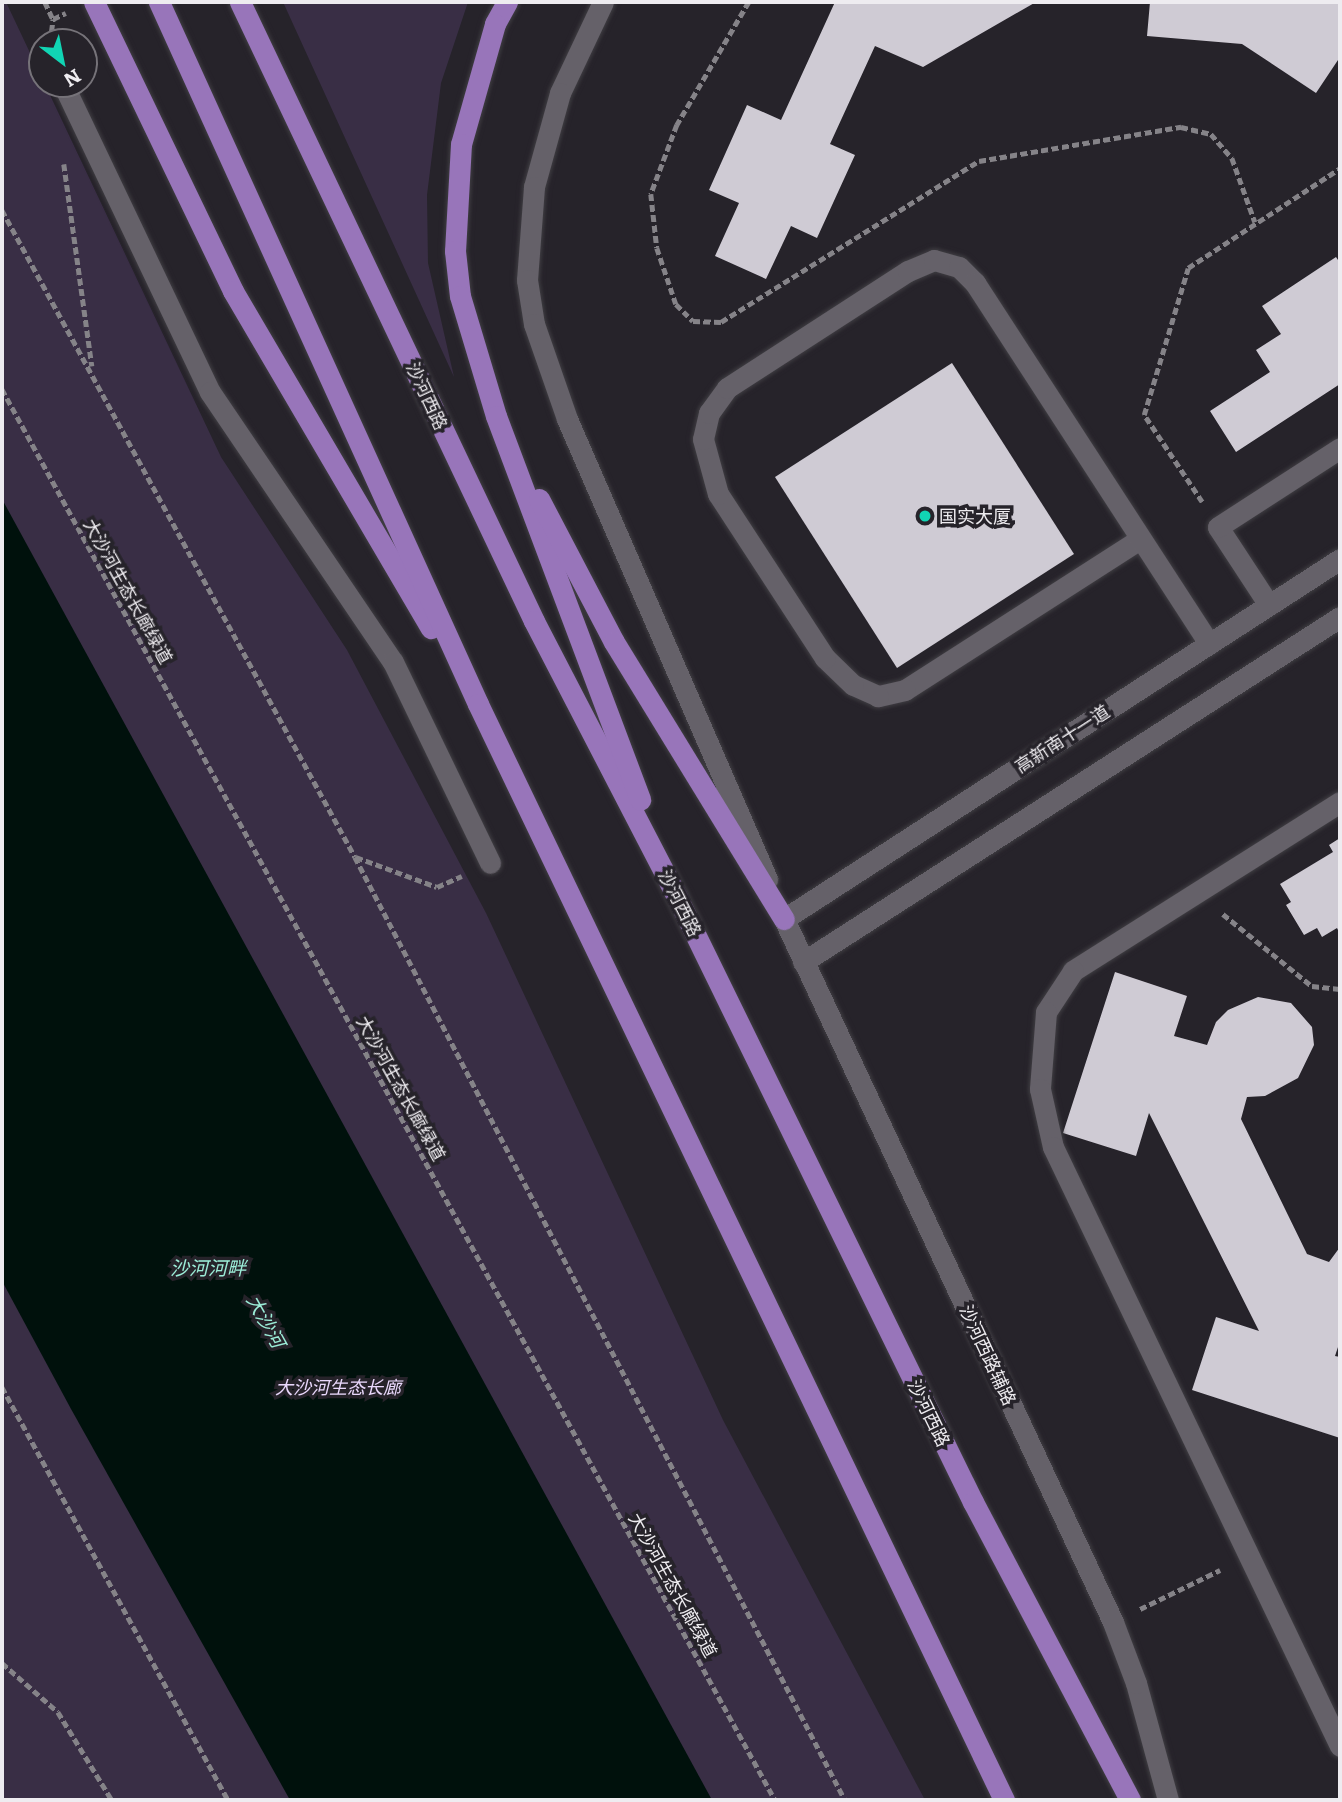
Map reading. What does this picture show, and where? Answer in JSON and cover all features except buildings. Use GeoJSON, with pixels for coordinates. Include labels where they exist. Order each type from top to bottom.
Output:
{"type":"FeatureCollection","features":[{"type":"Feature","properties":{"kind":"main road"},"geometry":{"type":"LineString","coordinates":[[94,2],[233,291],[478,704]]}},
{"type":"Feature","properties":{"kind":"main road"},"geometry":{"type":"LineString","coordinates":[[159,2],[478,704],[1004,1800]]}},
{"type":"Feature","properties":{"kind":"main road","name":"沙河西路"},"geometry":{"type":"LineString","coordinates":[[240,2],[534,621],[677,897],[973,1502],[1130,1800]]}},
{"type":"Feature","properties":{"kind":"main road"},"geometry":{"type":"LineString","coordinates":[[507,2],[495,24],[461,144],[455,207],[460,296],[496,416],[677,897]]}},
{"type":"Feature","properties":{"kind":"main road"},"geometry":{"type":"LineString","coordinates":[[496,416],[614,642],[784,919]]}},
{"type":"Feature","properties":{"kind":"street","name":"沙河西路辅路"},"geometry":{"type":"LineString","coordinates":[[603,2],[560,93],[534,187],[527,280],[534,324],[567,419],[803,962],[1113,1622],[1136,1683],[1168,1800]]}},
{"type":"Feature","properties":{"kind":"street"},"geometry":{"type":"LineString","coordinates":[[70,98],[209,392],[393,662],[490,863]]}},
{"type":"Feature","properties":{"kind":"street"},"geometry":{"type":"LineString","coordinates":[[1140,539],[905,690],[878,696],[853,685],[825,658],[718,494],[703,439],[709,413],[727,387],[908,271],[934,260],[959,267],[975,283],[1209,644]]}},
{"type":"Feature","properties":{"kind":"street"},"geometry":{"type":"LineString","coordinates":[[1269,605],[1218,527],[1340,448]]}},
{"type":"Feature","properties":{"kind":"street","name":"高新南十一道"},"geometry":{"type":"LineString","coordinates":[[784,919],[1340,559]]}},
{"type":"Feature","properties":{"kind":"street"},"geometry":{"type":"LineString","coordinates":[[803,962],[1340,617]]}},
{"type":"Feature","properties":{"kind":"street"},"geometry":{"type":"LineString","coordinates":[[1340,802],[1092,956],[1056,990],[1042,1032],[1040,1088],[1053,1147],[1340,1746]]}},
{"type":"Feature","properties":{"kind":"path"},"geometry":{"type":"LineString","coordinates":[[45,2],[53,19]]}},
{"type":"Feature","properties":{"kind":"path"},"geometry":{"type":"LineString","coordinates":[[749,2],[677,125],[651,194],[657,248],[676,304],[693,321],[721,322],[979,161],[1181,127],[1191,129],[1210,134],[1231,158],[1255,222]]}},
{"type":"Feature","properties":{"kind":"path"},"geometry":{"type":"LineString","coordinates":[[62,152],[92,371]]}},
{"type":"Feature","properties":{"kind":"path"},"geometry":{"type":"LineString","coordinates":[[1218,527],[1144,415],[1188,268],[1340,168]]}},
{"type":"Feature","properties":{"kind":"path"},"geometry":{"type":"LineString","coordinates":[[2,211],[92,371],[355,857],[845,1800]]}},
{"type":"Feature","properties":{"kind":"path","name":"大沙河生态长廊绿道"},"geometry":{"type":"LineString","coordinates":[[2,389],[775,1800]]}},
{"type":"Feature","properties":{"kind":"path"},"geometry":{"type":"LineString","coordinates":[[355,857],[437,887],[490,863]]}},
{"type":"Feature","properties":{"kind":"path"},"geometry":{"type":"LineString","coordinates":[[1187,895],[1215,908],[1312,986],[1340,989]]}},
{"type":"Feature","properties":{"kind":"path"},"geometry":{"type":"LineString","coordinates":[[2,1387],[228,1800]]}},
{"type":"Feature","properties":{"kind":"path"},"geometry":{"type":"LineString","coordinates":[[1113,1622],[1250,1556]]}},
{"type":"Feature","properties":{"kind":"path"},"geometry":{"type":"LineString","coordinates":[[2,1663],[58,1712],[112,1800]]}},
{"type":"Feature","properties":{"kind":"green space","name":"大沙河生态长廊"},"geometry":{"type":"Polygon","coordinates":[[[2,2],[6,2],[28,49],[28,98],[51,98],[221,457],[347,650],[486,913],[723,1420],[925,1800],[2,1800],[2,2]]]}},
{"type":"Feature","properties":{"kind":"green space"},"geometry":{"type":"Polygon","coordinates":[[[283,2],[468,2],[441,83],[427,195],[428,263],[454,377],[283,2]]]}},
{"type":"Feature","properties":{"kind":"water","name":"沙河河畔"},"geometry":{"type":"Polygon","coordinates":[[[2,499],[712,1800],[290,1800],[71,1409],[2,1281],[2,499]]]}},
{"type":"Feature","properties":{"kind":"place","name":"国实大厦"},"geometry":{"type":"Point","coordinates":[925,516]}},
{"type":"Feature","properties":{"kind":"water label","name":"大沙河"},"geometry":{"type":"Point","coordinates":[266,1321]}}]}
